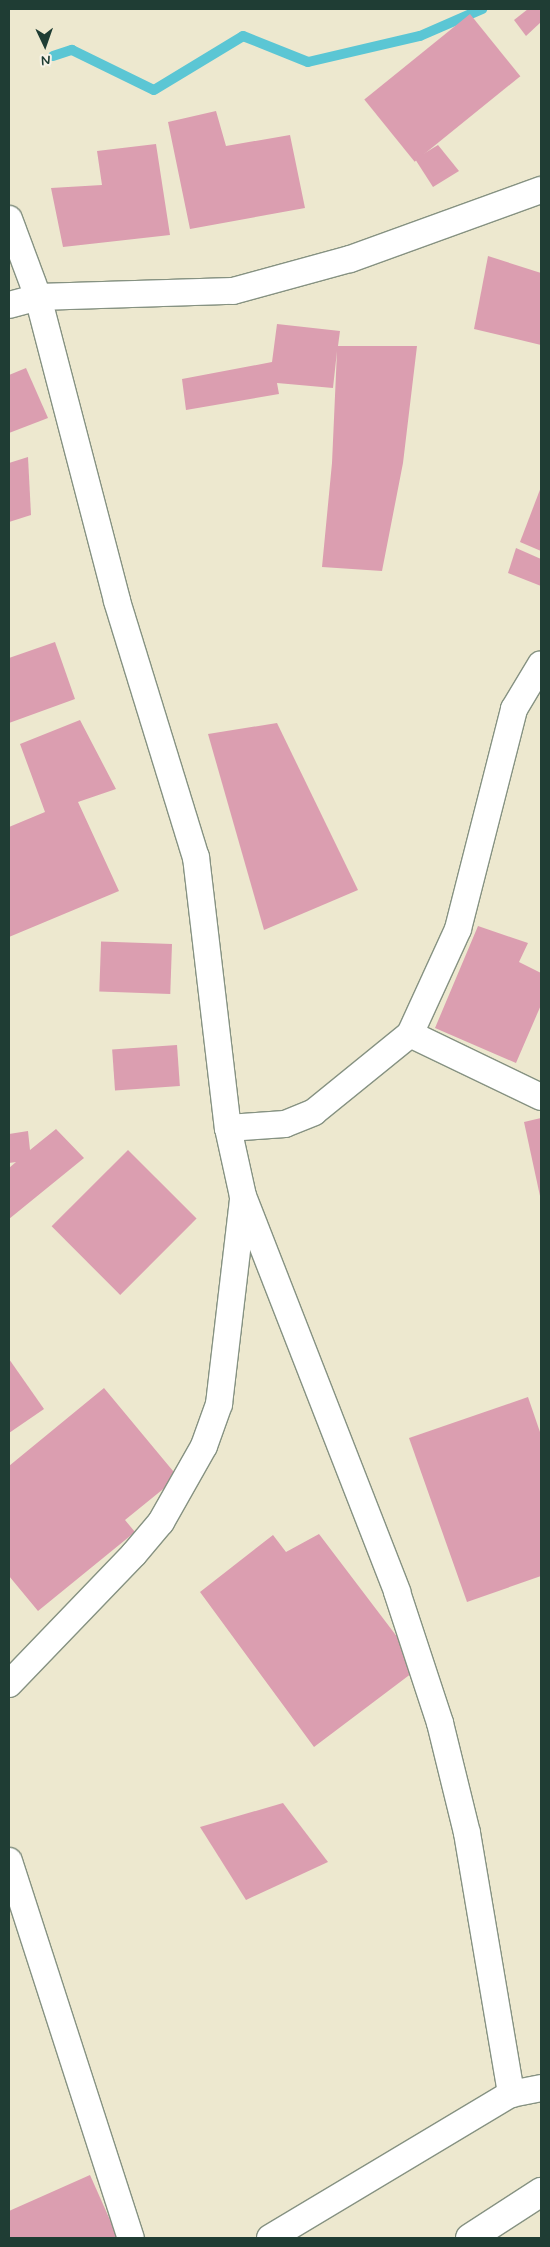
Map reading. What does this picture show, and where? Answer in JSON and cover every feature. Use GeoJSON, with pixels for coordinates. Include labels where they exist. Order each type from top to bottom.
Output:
{"type":"FeatureCollection","features":[{"type":"Feature","properties":{"kind":"highway"},"geometry":{"type":"LineString","coordinates":[[470,2238],[541,2192]]}},
{"type":"Feature","properties":{"kind":"street"},"geometry":{"type":"LineString","coordinates":[[9,306],[38,297],[233,291],[350,259],[541,190]]}},
{"type":"Feature","properties":{"kind":"street"},"geometry":{"type":"LineString","coordinates":[[9,219],[38,297],[117,601],[196,857],[228,1128],[243,1196],[397,1592],[440,1724],[467,1833],[511,2094]]}},
{"type":"Feature","properties":{"kind":"street"},"geometry":{"type":"LineString","coordinates":[[228,1128],[285,1124],[314,1112],[410,1034],[458,929],[514,709],[541,664]]}},
{"type":"Feature","properties":{"kind":"street"},"geometry":{"type":"LineString","coordinates":[[410,1034],[541,1097]]}},
{"type":"Feature","properties":{"kind":"street"},"geometry":{"type":"LineString","coordinates":[[9,1684],[134,1554],[161,1522],[204,1446],[219,1404],[243,1196]]}},
{"type":"Feature","properties":{"kind":"street"},"geometry":{"type":"LineString","coordinates":[[9,1861],[131,2238]]}},
{"type":"Feature","properties":{"kind":"street"},"geometry":{"type":"LineString","coordinates":[[270,2238],[511,2094],[541,2088]]}},
{"type":"Feature","properties":{"kind":"building"},"geometry":{"type":"Polygon","coordinates":[[[528,9],[541,9],[541,22],[526,36],[514,20],[528,9]]]}},
{"type":"Feature","properties":{"kind":"building"},"geometry":{"type":"Polygon","coordinates":[[[470,14],[520,76],[415,162],[364,100],[470,14]]]}},
{"type":"Feature","properties":{"kind":"building"},"geometry":{"type":"Polygon","coordinates":[[[216,111],[226,146],[290,135],[305,208],[190,229],[168,122],[216,111]]]}},
{"type":"Feature","properties":{"kind":"building"},"geometry":{"type":"Polygon","coordinates":[[[156,144],[170,235],[63,247],[51,188],[102,185],[97,151],[156,144]]]}},
{"type":"Feature","properties":{"kind":"building"},"geometry":{"type":"Polygon","coordinates":[[[438,145],[459,171],[433,187],[415,159],[438,145]]]}},
{"type":"Feature","properties":{"kind":"building"},"geometry":{"type":"Polygon","coordinates":[[[488,256],[541,273],[541,345],[474,329],[488,256]]]}},
{"type":"Feature","properties":{"kind":"building"},"geometry":{"type":"Polygon","coordinates":[[[277,324],[340,331],[338,346],[417,346],[403,463],[382,571],[322,567],[332,463],[337,351],[333,388],[277,383],[279,394],[186,410],[182,379],[272,362],[277,324]]]}},
{"type":"Feature","properties":{"kind":"building"},"geometry":{"type":"Polygon","coordinates":[[[26,368],[48,418],[9,433],[9,375],[26,368]]]}},
{"type":"Feature","properties":{"kind":"building"},"geometry":{"type":"Polygon","coordinates":[[[28,457],[31,515],[9,522],[9,463],[28,457]]]}},
{"type":"Feature","properties":{"kind":"building"},"geometry":{"type":"Polygon","coordinates":[[[541,487],[541,551],[520,542],[541,487]]]}},
{"type":"Feature","properties":{"kind":"building"},"geometry":{"type":"Polygon","coordinates":[[[516,548],[541,559],[541,586],[508,573],[516,548]]]}},
{"type":"Feature","properties":{"kind":"building"},"geometry":{"type":"Polygon","coordinates":[[[55,642],[75,699],[9,723],[9,658],[55,642]]]}},
{"type":"Feature","properties":{"kind":"building"},"geometry":{"type":"Polygon","coordinates":[[[80,720],[116,789],[78,802],[119,891],[9,937],[9,827],[45,812],[20,744],[80,720]]]}},
{"type":"Feature","properties":{"kind":"building"},"geometry":{"type":"Polygon","coordinates":[[[277,723],[358,890],[264,930],[208,734],[277,723]]]}},
{"type":"Feature","properties":{"kind":"building"},"geometry":{"type":"Polygon","coordinates":[[[478,926],[528,943],[519,962],[541,973],[541,1005],[516,1063],[435,1028],[478,926]]]}},
{"type":"Feature","properties":{"kind":"building"},"geometry":{"type":"Polygon","coordinates":[[[101,942],[172,944],[170,994],[99,991],[101,942]]]}},
{"type":"Feature","properties":{"kind":"building"},"geometry":{"type":"Polygon","coordinates":[[[177,1045],[180,1086],[115,1090],[112,1050],[177,1045]]]}},
{"type":"Feature","properties":{"kind":"building"},"geometry":{"type":"Polygon","coordinates":[[[541,1118],[541,1196],[540,1196],[524,1122],[541,1118]]]}},
{"type":"Feature","properties":{"kind":"building"},"geometry":{"type":"Polygon","coordinates":[[[56,1129],[84,1158],[9,1219],[9,1168],[16,1162],[9,1163],[9,1134],[28,1131],[30,1150],[56,1129]]]}},
{"type":"Feature","properties":{"kind":"building"},"geometry":{"type":"Polygon","coordinates":[[[128,1150],[197,1219],[120,1295],[52,1226],[128,1150]]]}},
{"type":"Feature","properties":{"kind":"building"},"geometry":{"type":"Polygon","coordinates":[[[9,1359],[44,1409],[9,1433],[9,1359]]]}},
{"type":"Feature","properties":{"kind":"building"},"geometry":{"type":"Polygon","coordinates":[[[104,1388],[178,1477],[125,1520],[135,1532],[38,1611],[9,1576],[9,1466],[104,1388]]]}},
{"type":"Feature","properties":{"kind":"building"},"geometry":{"type":"Polygon","coordinates":[[[528,1397],[541,1435],[541,1576],[467,1602],[409,1438],[528,1397]]]}},
{"type":"Feature","properties":{"kind":"building"},"geometry":{"type":"Polygon","coordinates":[[[319,1534],[420,1667],[314,1747],[200,1592],[273,1535],[286,1552],[319,1534]]]}},
{"type":"Feature","properties":{"kind":"building"},"geometry":{"type":"Polygon","coordinates":[[[283,1803],[328,1862],[246,1900],[200,1827],[283,1803]]]}},
{"type":"Feature","properties":{"kind":"building"},"geometry":{"type":"Polygon","coordinates":[[[90,2175],[118,2238],[9,2238],[9,2211],[90,2175]]]}},
{"type":"Feature","properties":{"kind":"waterway"},"geometry":{"type":"LineString","coordinates":[[53,56],[72,50],[154,90],[243,36],[308,62],[420,36],[482,9]]}}]}
